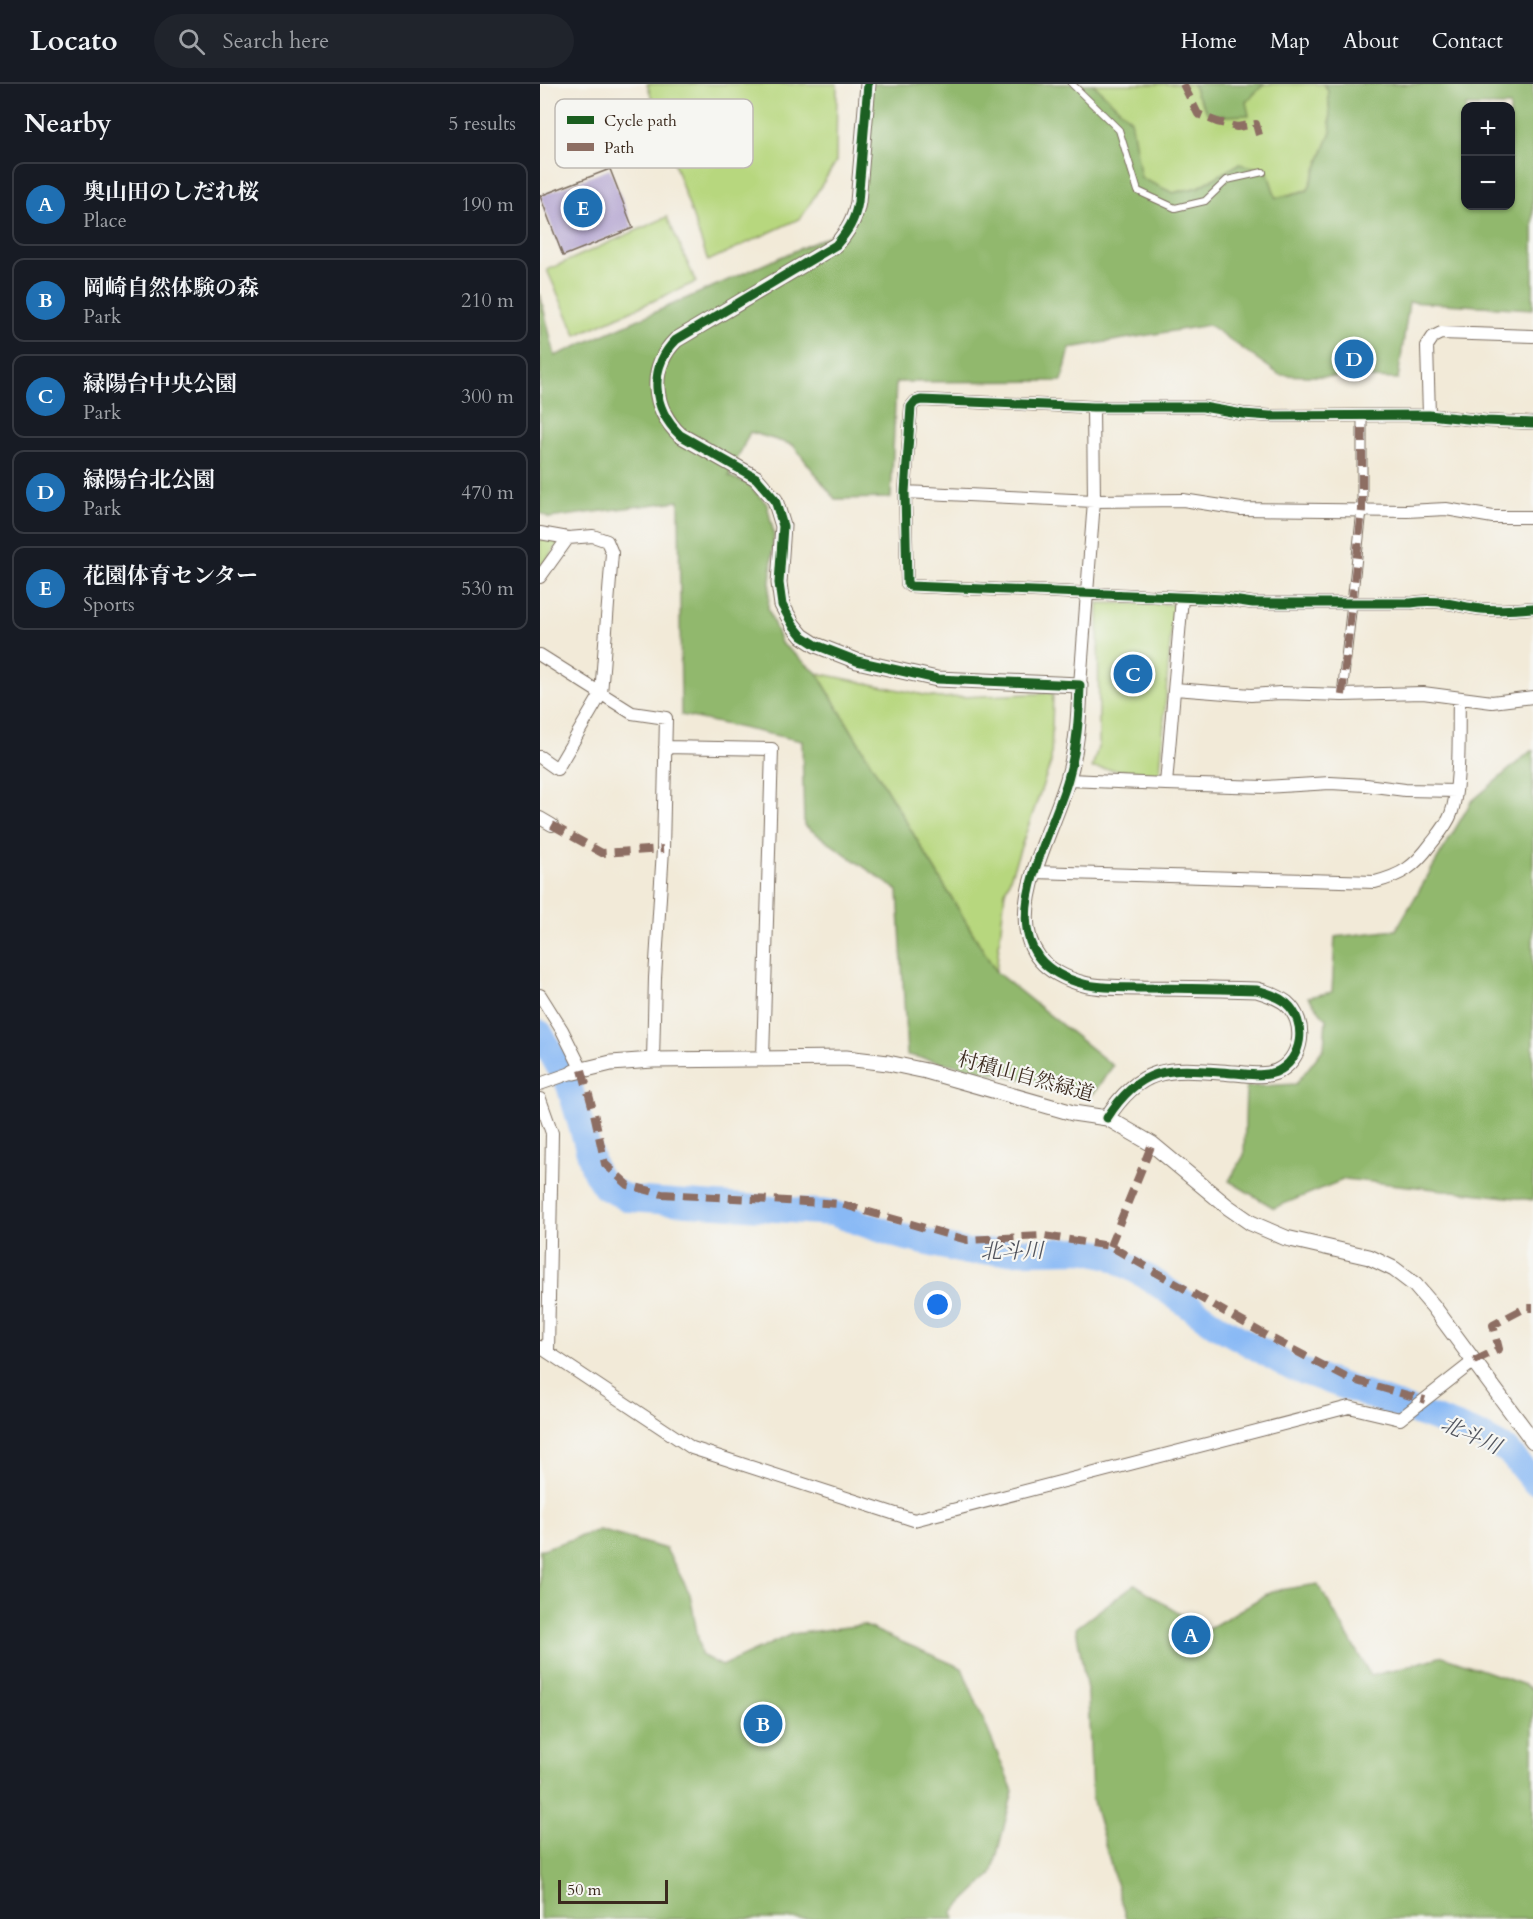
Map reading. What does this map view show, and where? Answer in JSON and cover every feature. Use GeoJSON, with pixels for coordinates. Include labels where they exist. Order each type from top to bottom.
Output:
{"type":"FeatureCollection","features":[{"type":"Feature","properties":{"kind":"street"},"geometry":{"type":"LineString","coordinates":[[868,84],[858,202],[856,216],[850,228],[836,245],[676,340],[666,350],[660,363],[658,384],[660,406],[670,426],[680,435],[756,478],[775,500],[783,526],[779,583],[782,605],[802,636],[816,645],[857,660],[937,679],[1080,685]]}},
{"type":"Feature","properties":{"kind":"street"},"geometry":{"type":"LineString","coordinates":[[1429,415],[1427,346],[1433,338],[1441,333],[1533,336]]}},
{"type":"Feature","properties":{"kind":"street"},"geometry":{"type":"LineString","coordinates":[[1533,423],[1429,415],[1270,416],[1203,407],[1093,407],[921,400],[915,402],[911,407],[905,492],[907,583],[910,586],[1225,599],[1253,603],[1411,603],[1424,600],[1482,609],[1533,608]]}},
{"type":"Feature","properties":{"kind":"street"},"geometry":{"type":"LineString","coordinates":[[1093,407],[1094,501],[1079,724],[1068,780],[1034,872],[1025,912],[1027,933],[1041,961],[1060,976],[1083,984],[1101,987],[1257,990],[1269,993],[1285,1002],[1294,1013],[1299,1022],[1300,1037],[1296,1054],[1278,1071],[1257,1074],[1176,1070],[1153,1075],[1136,1083],[1128,1090],[1107,1118]]}},
{"type":"Feature","properties":{"kind":"street"},"geometry":{"type":"LineString","coordinates":[[1342,694],[1362,510],[1362,416]]}},
{"type":"Feature","properties":{"kind":"street"},"geometry":{"type":"LineString","coordinates":[[905,492],[1094,501],[1183,500],[1241,509],[1446,509],[1493,517],[1533,517]]}},
{"type":"Feature","properties":{"kind":"street"},"geometry":{"type":"LineString","coordinates":[[540,533],[568,538],[593,536],[607,541],[612,553],[601,694],[557,769],[540,757]]}},
{"type":"Feature","properties":{"kind":"street"},"geometry":{"type":"LineString","coordinates":[[540,577],[568,538]]}},
{"type":"Feature","properties":{"kind":"street"},"geometry":{"type":"LineString","coordinates":[[1166,784],[1182,598]]}},
{"type":"Feature","properties":{"kind":"street"},"geometry":{"type":"LineString","coordinates":[[540,655],[633,713],[666,718],[663,849],[655,978],[653,1060]]}},
{"type":"Feature","properties":{"kind":"street"},"geometry":{"type":"LineString","coordinates":[[1175,689],[1251,695],[1423,693],[1492,702],[1533,697]]}},
{"type":"Feature","properties":{"kind":"street"},"geometry":{"type":"LineString","coordinates":[[1034,872],[1375,882],[1396,876],[1408,869],[1423,855],[1452,814],[1456,791],[1459,699]]}},
{"type":"Feature","properties":{"kind":"street"},"geometry":{"type":"LineString","coordinates":[[665,747],[772,749],[763,1058]]}},
{"type":"Feature","properties":{"kind":"street"},"geometry":{"type":"LineString","coordinates":[[1068,780],[1265,787],[1330,783],[1405,790],[1456,791]]}},
{"type":"Feature","properties":{"kind":"street"},"geometry":{"type":"LineString","coordinates":[[540,818],[552,825]]}},
{"type":"Feature","properties":{"kind":"street"},"geometry":{"type":"LineString","coordinates":[[540,995],[562,1030],[578,1071],[542,1083]]}},
{"type":"Feature","properties":{"kind":"street","name":"村積山自然緑道"},"geometry":{"type":"LineString","coordinates":[[578,1071],[611,1064],[653,1060],[846,1058],[888,1062],[1073,1113],[1107,1118],[1152,1144],[1227,1207],[1251,1223],[1286,1238],[1369,1257],[1394,1269],[1415,1285],[1433,1306],[1474,1361],[1527,1424],[1533,1441]]}},
{"type":"Feature","properties":{"kind":"street"},"geometry":{"type":"LineString","coordinates":[[540,1099],[552,1133],[544,1350],[692,1448],[914,1520],[1349,1407],[1400,1419],[1474,1361]]}},
{"type":"Feature","properties":{"kind":"lane"},"geometry":{"type":"LineString","coordinates":[[1072,84],[1119,130],[1138,191],[1175,208],[1205,201],[1227,180],[1263,172]]}},
{"type":"Feature","properties":{"kind":"green space"},"geometry":{"type":"Polygon","coordinates":[[[647,84],[837,84],[836,162],[801,218],[708,261],[676,168],[753,168],[753,99],[652,99],[647,84]]]}},
{"type":"Feature","properties":{"kind":"green space"},"geometry":{"type":"Polygon","coordinates":[[[864,84],[1093,84],[1131,120],[1141,178],[1173,193],[1199,187],[1239,164],[1267,170],[1276,198],[1308,190],[1331,132],[1328,90],[1323,84],[1504,84],[1509,87],[1516,84],[1533,84],[1533,309],[1409,302],[1398,379],[1280,375],[1209,325],[1070,348],[1062,381],[896,382],[891,498],[835,499],[793,445],[750,432],[729,476],[748,484],[767,504],[774,534],[768,608],[781,643],[817,673],[996,972],[1113,1066],[1093,1094],[907,1055],[898,891],[804,825],[802,741],[681,715],[679,501],[549,518],[540,512],[540,294],[555,356],[849,227],[864,84]]]}},
{"type":"Feature","properties":{"kind":"green space"},"geometry":{"type":"Polygon","coordinates":[[[1093,84],[1193,84],[1196,94],[1246,102],[1264,84],[1323,84],[1328,90],[1331,132],[1308,190],[1275,198],[1239,164],[1199,187],[1173,193],[1140,178],[1131,120],[1093,84]]]}},
{"type":"Feature","properties":{"kind":"green space"},"geometry":{"type":"Polygon","coordinates":[[[1193,84],[1264,84],[1246,102],[1249,115],[1225,116],[1208,113],[1196,94],[1193,84]]]}},
{"type":"Feature","properties":{"kind":"green space"},"geometry":{"type":"Polygon","coordinates":[[[667,217],[696,282],[576,335],[547,270],[667,217]]]}},
{"type":"Feature","properties":{"kind":"green space"},"geometry":{"type":"Polygon","coordinates":[[[540,538],[560,542],[540,568],[540,538]]]}},
{"type":"Feature","properties":{"kind":"green space"},"geometry":{"type":"Polygon","coordinates":[[[1098,603],[1173,604],[1160,773],[1092,768],[1099,744],[1098,603]]]}},
{"type":"Feature","properties":{"kind":"green space"},"geometry":{"type":"Polygon","coordinates":[[[817,673],[939,698],[1053,693],[1051,762],[1005,892],[996,972],[817,673]]]}},
{"type":"Feature","properties":{"kind":"green space"},"geometry":{"type":"Polygon","coordinates":[[[1533,751],[1533,1200],[1345,1179],[1274,1208],[1229,1181],[1244,1155],[1246,1087],[1296,1084],[1324,1048],[1326,1019],[1308,997],[1332,992],[1335,937],[1396,930],[1471,802],[1533,751]]]}},
{"type":"Feature","properties":{"kind":"green space"},"geometry":{"type":"Polygon","coordinates":[[[599,1530],[666,1549],[690,1594],[701,1655],[722,1666],[792,1634],[863,1625],[962,1668],[1013,1791],[992,1874],[953,1912],[955,1919],[540,1919],[540,1791],[543,1784],[540,1780],[540,1550],[599,1530]]]}},
{"type":"Feature","properties":{"kind":"green space"},"geometry":{"type":"Polygon","coordinates":[[[1135,1584],[1205,1631],[1272,1591],[1318,1584],[1371,1676],[1443,1656],[1525,1685],[1533,1690],[1533,1919],[1126,1919],[1092,1798],[1088,1696],[1076,1628],[1135,1584]]]}},
{"type":"Feature","properties":{"kind":"building"},"geometry":{"type":"Polygon","coordinates":[[[610,169],[633,228],[563,256],[540,196],[610,169]]]}},
{"type":"Feature","properties":{"kind":"waterway","name":"北斗川"},"geometry":{"type":"LineString","coordinates":[[540,1033],[569,1085],[595,1172],[605,1187],[629,1199],[832,1213],[899,1236],[967,1252],[1084,1250],[1110,1256],[1149,1278],[1216,1325],[1290,1367],[1477,1434],[1508,1451],[1533,1481]]}},
{"type":"Feature","properties":{"kind":"marked path"},"geometry":{"type":"LineString","coordinates":[[1183,84],[1198,114],[1237,127],[1256,124],[1259,135]]}},
{"type":"Feature","properties":{"kind":"marked path"},"geometry":{"type":"LineString","coordinates":[[1342,695],[1362,510],[1362,416]]}},
{"type":"Feature","properties":{"kind":"marked path"},"geometry":{"type":"LineString","coordinates":[[552,825],[602,853],[663,849]]}},
{"type":"Feature","properties":{"kind":"marked path"},"geometry":{"type":"LineString","coordinates":[[582,1070],[605,1164],[628,1185],[662,1194],[841,1204],[967,1240],[1044,1236],[1110,1246],[1269,1337],[1347,1378],[1425,1400]]}},
{"type":"Feature","properties":{"kind":"marked path"},"geometry":{"type":"LineString","coordinates":[[1110,1246],[1152,1144]]}},
{"type":"Feature","properties":{"kind":"marked path"},"geometry":{"type":"LineString","coordinates":[[1474,1361],[1499,1349],[1493,1325],[1525,1308],[1533,1308]]}},
{"type":"Feature","properties":{"kind":"cycle path"},"geometry":{"type":"LineString","coordinates":[[868,84],[858,202],[853,220],[847,230],[836,245],[676,340],[661,363],[657,388],[659,400],[664,413],[680,435],[756,478],[775,500],[783,526],[779,583],[782,605],[802,636],[816,645],[857,661],[937,679],[1080,685],[1074,756],[1028,896],[1026,924],[1033,949],[1052,970],[1084,984],[1098,987],[1257,990],[1286,1003],[1298,1020],[1300,1030],[1297,1050],[1292,1059],[1276,1072],[1261,1075],[1195,1070],[1162,1073],[1134,1086],[1107,1118]]}},
{"type":"Feature","properties":{"kind":"cycle path"},"geometry":{"type":"LineString","coordinates":[[1533,423],[1429,415],[1270,416],[1203,407],[1093,407],[921,400],[915,402],[911,407],[905,492],[907,583],[910,586],[1225,599],[1253,603],[1429,601],[1487,610],[1533,608]]}},
{"type":"Feature","properties":{"kind":"place","name":"花園体育センター"},"geometry":{"type":"Point","coordinates":[583,208]}},
{"type":"Feature","properties":{"kind":"place","name":"緑陽台北公園"},"geometry":{"type":"Point","coordinates":[1354,359]}},
{"type":"Feature","properties":{"kind":"place","name":"緑陽台中央公園"},"geometry":{"type":"Point","coordinates":[1133,674]}},
{"type":"Feature","properties":{"kind":"place","name":"奥山田のしだれ桜"},"geometry":{"type":"Point","coordinates":[1191,1635]}},
{"type":"Feature","properties":{"kind":"place","name":"岡崎自然体験の森"},"geometry":{"type":"Point","coordinates":[763,1724]}}]}
